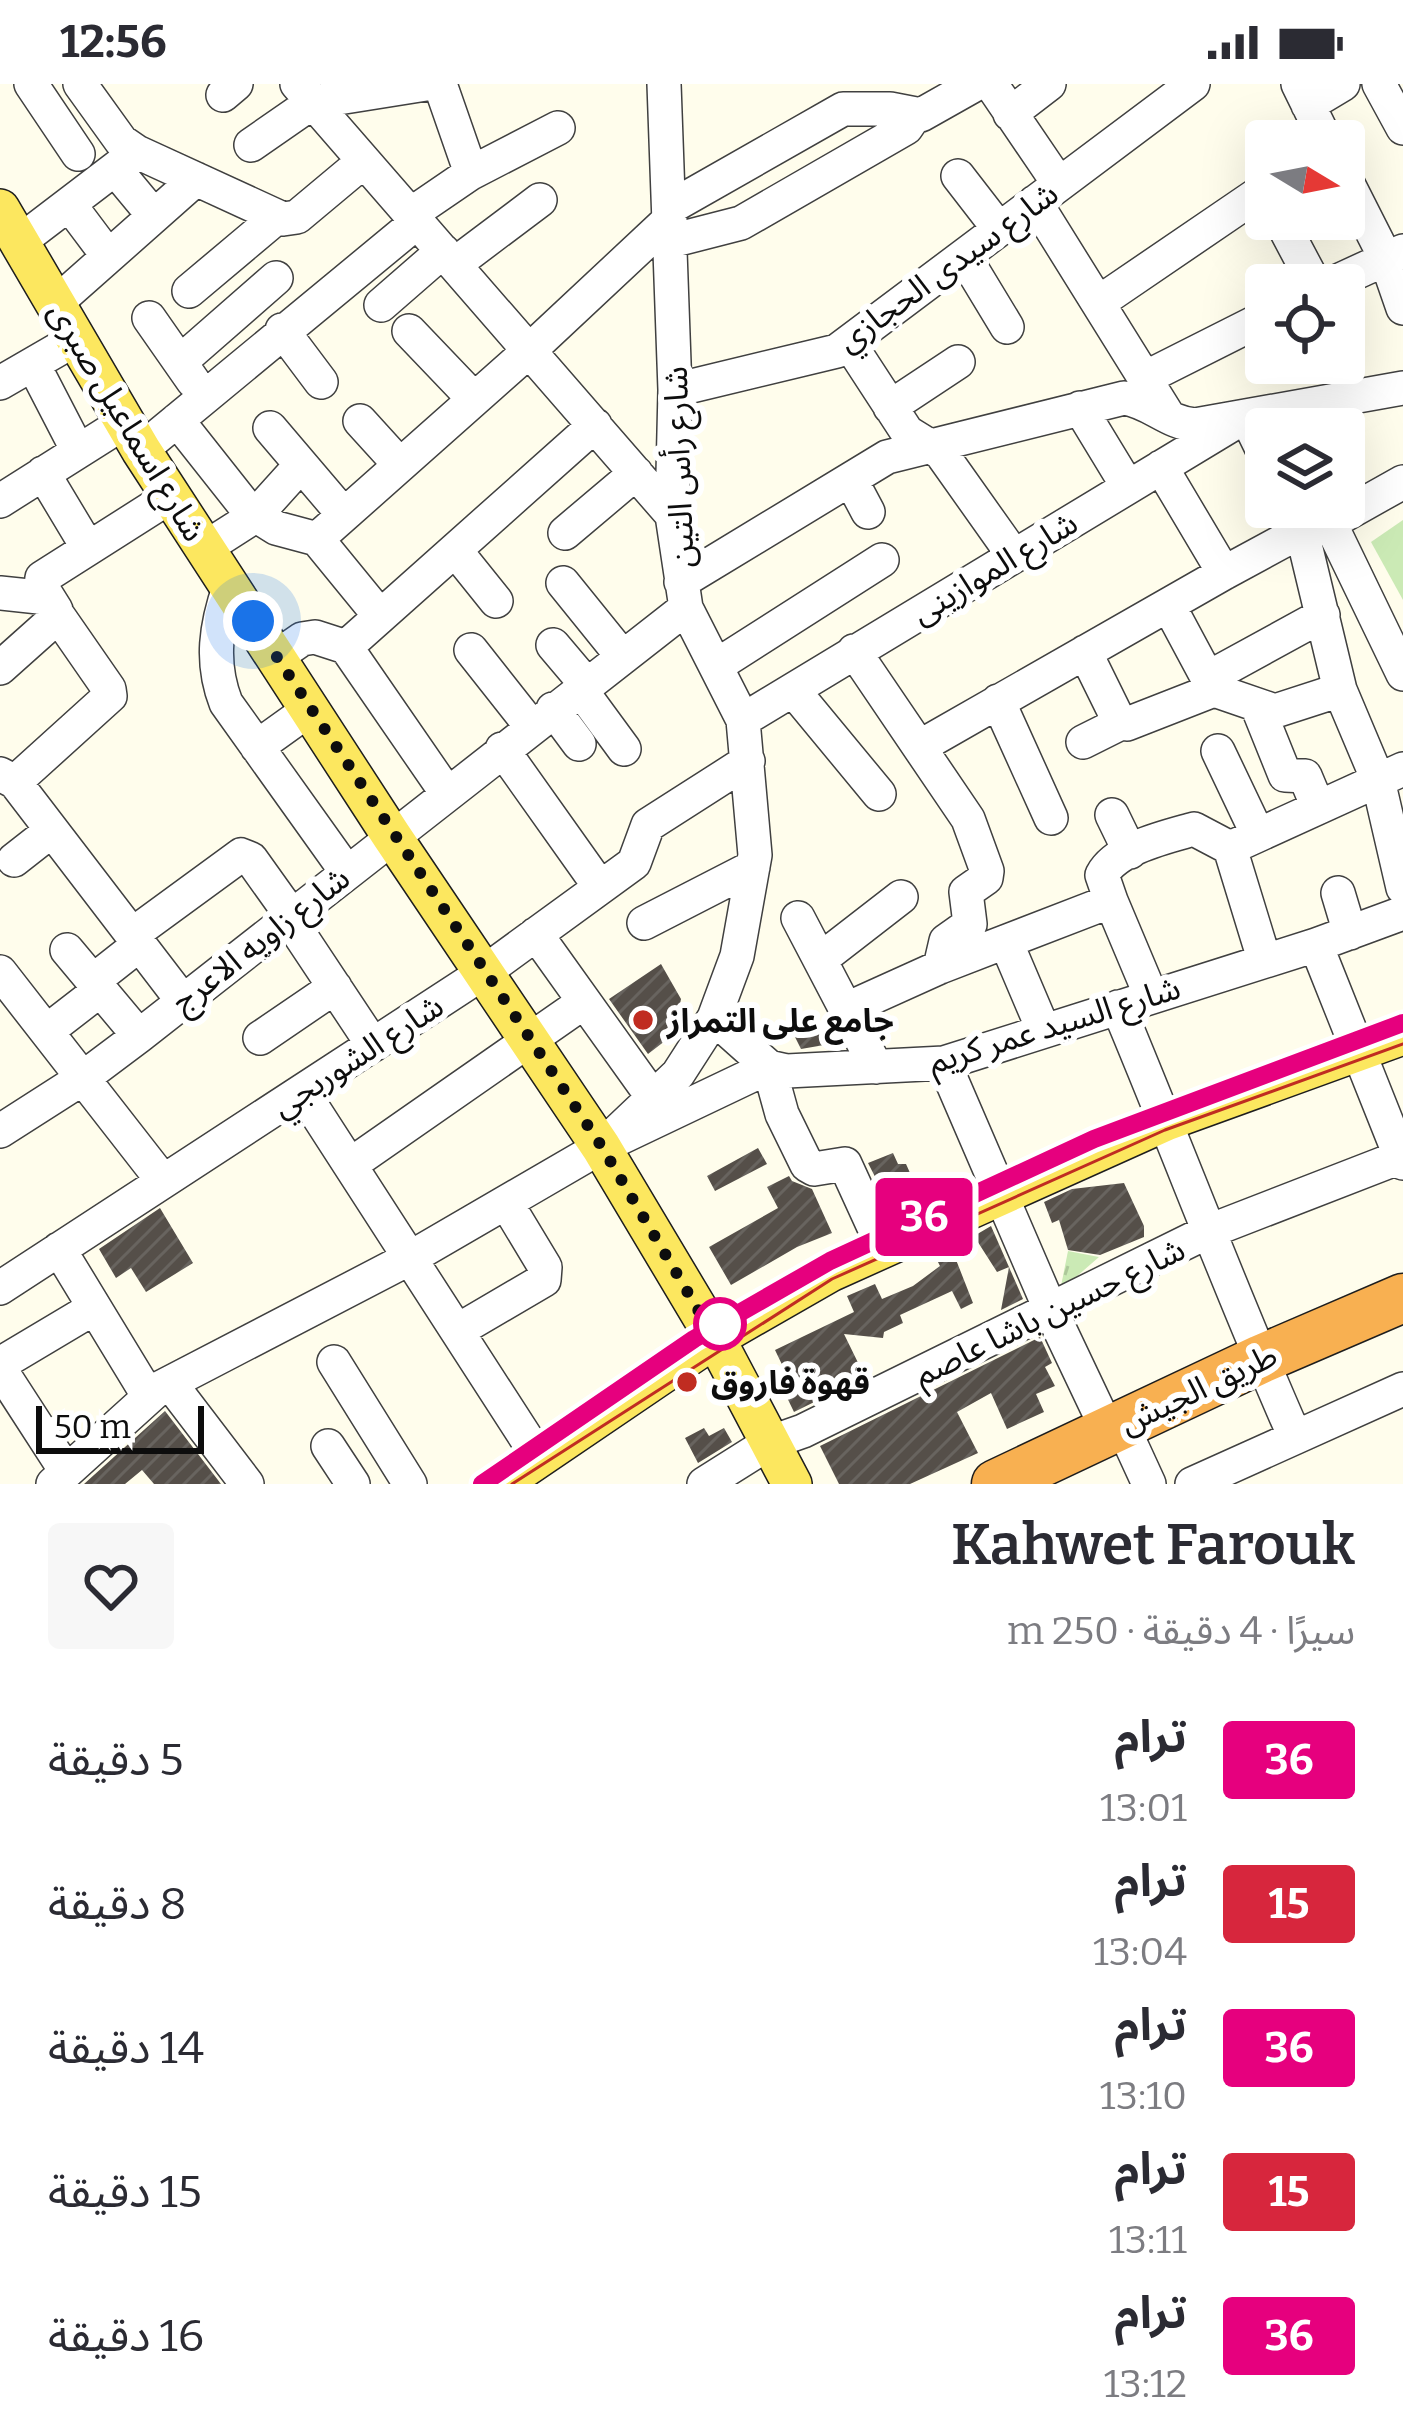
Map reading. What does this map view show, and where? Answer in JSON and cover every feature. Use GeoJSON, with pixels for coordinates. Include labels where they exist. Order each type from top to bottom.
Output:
{"type":"FeatureCollection","features":[{"type":"Feature","properties":{"kind":"highway","name":"طريق الجيش"},"geometry":{"type":"LineString","coordinates":[[1058,1484],[1403,1298]]}},
{"type":"Feature","properties":{"kind":"highway","name":"طريق الجيش"},"geometry":{"type":"LineString","coordinates":[[1266,1371],[1403,1328]]}},
{"type":"Feature","properties":{"kind":"highway","name":"طريق الجيش"},"geometry":{"type":"LineString","coordinates":[[996,1484],[1127,1446]]}},
{"type":"Feature","properties":{"kind":"main road","name":"شارع اسماعيل صبرى"},"geometry":{"type":"LineString","coordinates":[[9,234],[56,303],[171,496],[602,1147],[715,1338],[793,1484]]}},
{"type":"Feature","properties":{"kind":"main road"},"geometry":{"type":"LineString","coordinates":[[500,1484],[715,1338],[830,1272],[1166,1121],[1403,1035]]}},
{"type":"Feature","properties":{"kind":"street"},"geometry":{"type":"LineString","coordinates":[[31,84],[78,154]]}},
{"type":"Feature","properties":{"kind":"street"},"geometry":{"type":"LineString","coordinates":[[251,145],[305,93],[426,84]]}},
{"type":"Feature","properties":{"kind":"street"},"geometry":{"type":"LineString","coordinates":[[440,84],[471,173]]}},
{"type":"Feature","properties":{"kind":"street"},"geometry":{"type":"LineString","coordinates":[[317,539],[670,222],[843,110],[927,113],[976,84]]}},
{"type":"Feature","properties":{"kind":"street"},"geometry":{"type":"LineString","coordinates":[[992,84],[1098,303],[1170,418]]}},
{"type":"Feature","properties":{"kind":"street"},"geometry":{"type":"LineString","coordinates":[[1010,114],[1049,84]]}},
{"type":"Feature","properties":{"kind":"street","name":"شارع سيدى الحجازي"},"geometry":{"type":"LineString","coordinates":[[675,390],[821,356],[849,343],[1193,84]]}},
{"type":"Feature","properties":{"kind":"street"},"geometry":{"type":"LineString","coordinates":[[1303,95],[1342,84]]}},
{"type":"Feature","properties":{"kind":"street"},"geometry":{"type":"LineString","coordinates":[[1379,84],[1403,128]]}},
{"type":"Feature","properties":{"kind":"street"},"geometry":{"type":"LineString","coordinates":[[96,90],[154,216]]}},
{"type":"Feature","properties":{"kind":"street","name":"شارع رأس التين"},"geometry":{"type":"LineString","coordinates":[[602,1147],[654,1100],[714,1018],[737,956],[753,867],[743,720],[684,595],[672,515],[672,90]]}},
{"type":"Feature","properties":{"kind":"street"},"geometry":{"type":"LineString","coordinates":[[305,93],[672,515]]}},
{"type":"Feature","properties":{"kind":"street"},"geometry":{"type":"LineString","coordinates":[[670,222],[741,223],[906,128],[915,115]]}},
{"type":"Feature","properties":{"kind":"street"},"geometry":{"type":"LineString","coordinates":[[0,501],[78,451],[177,420],[471,173],[558,128]]}},
{"type":"Feature","properties":{"kind":"street"},"geometry":{"type":"LineString","coordinates":[[126,160],[196,179],[277,217],[297,217],[364,161]]}},
{"type":"Feature","properties":{"kind":"street"},"geometry":{"type":"LineString","coordinates":[[9,234],[69,204],[126,160]]}},
{"type":"Feature","properties":{"kind":"street"},"geometry":{"type":"LineString","coordinates":[[958,176],[999,229]]}},
{"type":"Feature","properties":{"kind":"street"},"geometry":{"type":"LineString","coordinates":[[56,303],[196,179]]}},
{"type":"Feature","properties":{"kind":"street"},"geometry":{"type":"LineString","coordinates":[[381,305],[540,200]]}},
{"type":"Feature","properties":{"kind":"street"},"geometry":{"type":"LineString","coordinates":[[69,204],[107,256]]}},
{"type":"Feature","properties":{"kind":"street"},"geometry":{"type":"LineString","coordinates":[[1365,209],[1395,255],[1403,308]]}},
{"type":"Feature","properties":{"kind":"street"},"geometry":{"type":"LineString","coordinates":[[189,291],[277,217]]}},
{"type":"Feature","properties":{"kind":"street"},"geometry":{"type":"LineString","coordinates":[[1098,303],[1245,217]]}},
{"type":"Feature","properties":{"kind":"street"},"geometry":{"type":"LineString","coordinates":[[1365,269],[1395,255]]}},
{"type":"Feature","properties":{"kind":"street"},"geometry":{"type":"LineString","coordinates":[[964,256],[1007,327]]}},
{"type":"Feature","properties":{"kind":"street"},"geometry":{"type":"LineString","coordinates":[[180,362],[276,278]]}},
{"type":"Feature","properties":{"kind":"street"},"geometry":{"type":"LineString","coordinates":[[149,318],[204,397]]}},
{"type":"Feature","properties":{"kind":"street"},"geometry":{"type":"LineString","coordinates":[[1145,378],[1245,328]]}},
{"type":"Feature","properties":{"kind":"street"},"geometry":{"type":"LineString","coordinates":[[282,330],[321,382]]}},
{"type":"Feature","properties":{"kind":"street"},"geometry":{"type":"LineString","coordinates":[[409,331],[474,399]]}},
{"type":"Feature","properties":{"kind":"street"},"geometry":{"type":"LineString","coordinates":[[1,381],[76,339]]}},
{"type":"Feature","properties":{"kind":"street"},"geometry":{"type":"LineString","coordinates":[[849,343],[903,398],[1014,556]]}},
{"type":"Feature","properties":{"kind":"street"},"geometry":{"type":"LineString","coordinates":[[903,398],[958,362]]}},
{"type":"Feature","properties":{"kind":"street"},"geometry":{"type":"LineString","coordinates":[[33,364],[78,451]]}},
{"type":"Feature","properties":{"kind":"street","name":"شارع زاويه الاعرج"},"geometry":{"type":"LineString","coordinates":[[1291,408],[1403,388]]}},
{"type":"Feature","properties":{"kind":"street","name":"شارع زاويه الاعرج"},"geometry":{"type":"LineString","coordinates":[[0,1131],[139,1036],[622,656],[684,595],[886,457],[1124,398],[1143,401],[1170,418],[1195,424],[1245,416]]}},
{"type":"Feature","properties":{"kind":"street"},"geometry":{"type":"LineString","coordinates":[[1080,408],[1128,487]]}},
{"type":"Feature","properties":{"kind":"street","name":"شارع الموازينى"},"geometry":{"type":"LineString","coordinates":[[743,720],[1245,417]]}},
{"type":"Feature","properties":{"kind":"street"},"geometry":{"type":"LineString","coordinates":[[177,420],[255,516],[276,529],[317,539],[380,616]]}},
{"type":"Feature","properties":{"kind":"street"},"geometry":{"type":"LineString","coordinates":[[360,421],[400,465]]}},
{"type":"Feature","properties":{"kind":"street"},"geometry":{"type":"LineString","coordinates":[[346,647],[596,425]]}},
{"type":"Feature","properties":{"kind":"street"},"geometry":{"type":"LineString","coordinates":[[270,428],[344,515]]}},
{"type":"Feature","properties":{"kind":"street"},"geometry":{"type":"LineString","coordinates":[[205,548],[255,516],[302,465]]}},
{"type":"Feature","properties":{"kind":"street"},"geometry":{"type":"LineString","coordinates":[[1161,467],[1224,573]]}},
{"type":"Feature","properties":{"kind":"street"},"geometry":{"type":"LineString","coordinates":[[565,533],[636,472]]}},
{"type":"Feature","properties":{"kind":"street"},"geometry":{"type":"LineString","coordinates":[[44,473],[88,548]]}},
{"type":"Feature","properties":{"kind":"street"},"geometry":{"type":"LineString","coordinates":[[851,480],[868,512]]}},
{"type":"Feature","properties":{"kind":"street"},"geometry":{"type":"LineString","coordinates":[[1365,497],[1403,482]]}},
{"type":"Feature","properties":{"kind":"street"},"geometry":{"type":"LineString","coordinates":[[171,496],[42,578],[41,586],[52,606],[110,694],[7,778],[182,1000]]}},
{"type":"Feature","properties":{"kind":"street"},"geometry":{"type":"LineString","coordinates":[[921,746],[1169,606],[1296,528]]}},
{"type":"Feature","properties":{"kind":"street"},"geometry":{"type":"LineString","coordinates":[[1308,528],[1340,690],[1390,775],[1403,888]]}},
{"type":"Feature","properties":{"kind":"street"},"geometry":{"type":"LineString","coordinates":[[1311,528],[1403,674]]}},
{"type":"Feature","properties":{"kind":"street"},"geometry":{"type":"LineString","coordinates":[[455,550],[496,601]]}},
{"type":"Feature","properties":{"kind":"street"},"geometry":{"type":"LineString","coordinates":[[716,666],[882,560]]}},
{"type":"Feature","properties":{"kind":"street"},"geometry":{"type":"LineString","coordinates":[[563,583],[622,656]]}},
{"type":"Feature","properties":{"kind":"street"},"geometry":{"type":"LineString","coordinates":[[230,585],[216,635],[217,675],[226,703],[346,872]]}},
{"type":"Feature","properties":{"kind":"street"},"geometry":{"type":"LineString","coordinates":[[0,593],[52,606]]}},
{"type":"Feature","properties":{"kind":"street"},"geometry":{"type":"LineString","coordinates":[[0,668],[52,625],[52,606]]}},
{"type":"Feature","properties":{"kind":"street"},"geometry":{"type":"LineString","coordinates":[[1169,606],[1211,684],[1258,707],[1283,710],[1340,690]]}},
{"type":"Feature","properties":{"kind":"street"},"geometry":{"type":"LineString","coordinates":[[1083,742],[1211,684],[1323,615]]}},
{"type":"Feature","properties":{"kind":"street"},"geometry":{"type":"LineString","coordinates":[[276,657],[302,639],[315,637],[346,647],[446,792]]}},
{"type":"Feature","properties":{"kind":"street"},"geometry":{"type":"LineString","coordinates":[[553,645],[563,702],[579,744]]}},
{"type":"Feature","properties":{"kind":"street"},"geometry":{"type":"LineString","coordinates":[[471,650],[563,702],[625,749]]}},
{"type":"Feature","properties":{"kind":"street"},"geometry":{"type":"LineString","coordinates":[[854,651],[968,819],[988,873],[966,892],[970,924],[946,941],[940,967]]}},
{"type":"Feature","properties":{"kind":"street"},"geometry":{"type":"LineString","coordinates":[[1085,652],[1121,723]]}},
{"type":"Feature","properties":{"kind":"street"},"geometry":{"type":"LineString","coordinates":[[793,690],[879,794]]}},
{"type":"Feature","properties":{"kind":"street"},"geometry":{"type":"LineString","coordinates":[[998,701],[1051,818]]}},
{"type":"Feature","properties":{"kind":"street"},"geometry":{"type":"LineString","coordinates":[[1258,707],[1285,775],[1306,776],[1318,807]]}},
{"type":"Feature","properties":{"kind":"street"},"geometry":{"type":"LineString","coordinates":[[257,746],[310,709]]}},
{"type":"Feature","properties":{"kind":"street"},"geometry":{"type":"LineString","coordinates":[[502,749],[601,887]]}},
{"type":"Feature","properties":{"kind":"street"},"geometry":{"type":"LineString","coordinates":[[1218,751],[1244,841],[1264,959]]}},
{"type":"Feature","properties":{"kind":"street","name":"شارع الشوربجي"},"geometry":{"type":"LineString","coordinates":[[0,1288],[483,973],[634,863],[648,825],[748,761]]}},
{"type":"Feature","properties":{"kind":"street"},"geometry":{"type":"LineString","coordinates":[[1244,841],[1390,775]]}},
{"type":"Feature","properties":{"kind":"street"},"geometry":{"type":"LineString","coordinates":[[1151,996],[1102,875],[1109,862],[1187,814],[1244,841]]}},
{"type":"Feature","properties":{"kind":"street"},"geometry":{"type":"LineString","coordinates":[[1112,815],[1130,852]]}},
{"type":"Feature","properties":{"kind":"street"},"geometry":{"type":"LineString","coordinates":[[14,860],[51,831]]}},
{"type":"Feature","properties":{"kind":"street"},"geometry":{"type":"LineString","coordinates":[[47,1031],[136,939],[242,855],[250,859],[373,1045]]}},
{"type":"Feature","properties":{"kind":"street"},"geometry":{"type":"LineString","coordinates":[[644,923],[753,867]]}},
{"type":"Feature","properties":{"kind":"street"},"geometry":{"type":"LineString","coordinates":[[1338,893],[1350,933]]}},
{"type":"Feature","properties":{"kind":"street"},"geometry":{"type":"LineString","coordinates":[[821,958],[901,897]]}},
{"type":"Feature","properties":{"kind":"street"},"geometry":{"type":"LineString","coordinates":[[847,1009],[940,967],[1112,902]]}},
{"type":"Feature","properties":{"kind":"street","name":"شارع السيد عمر كريم"},"geometry":{"type":"LineString","coordinates":[[770,1067],[807,1071],[944,1063],[1403,913]]}},
{"type":"Feature","properties":{"kind":"street"},"geometry":{"type":"LineString","coordinates":[[798,918],[876,1067]]}},
{"type":"Feature","properties":{"kind":"street"},"geometry":{"type":"LineString","coordinates":[[536,934],[654,1100]]}},
{"type":"Feature","properties":{"kind":"street"},"geometry":{"type":"LineString","coordinates":[[1006,942],[1043,1029]]}},
{"type":"Feature","properties":{"kind":"street"},"geometry":{"type":"LineString","coordinates":[[1316,945],[1402,1158]]}},
{"type":"Feature","properties":{"kind":"street"},"geometry":{"type":"LineString","coordinates":[[67,950],[139,1036]]}},
{"type":"Feature","properties":{"kind":"street"},"geometry":{"type":"LineString","coordinates":[[0,972],[163,1181]]}},
{"type":"Feature","properties":{"kind":"street"},"geometry":{"type":"LineString","coordinates":[[260,1038],[334,987]]}},
{"type":"Feature","properties":{"kind":"street"},"geometry":{"type":"LineString","coordinates":[[350,1165],[584,1002]]}},
{"type":"Feature","properties":{"kind":"street"},"geometry":{"type":"LineString","coordinates":[[1118,1007],[1295,1437]]}},
{"type":"Feature","properties":{"kind":"street"},"geometry":{"type":"LineString","coordinates":[[714,1018],[770,1067],[782,1114],[807,1165],[814,1169],[844,1164],[883,1247]]}},
{"type":"Feature","properties":{"kind":"street"},"geometry":{"type":"LineString","coordinates":[[944,1063],[1051,1311],[1127,1446]]}},
{"type":"Feature","properties":{"kind":"street"},"geometry":{"type":"LineString","coordinates":[[94,1308],[0,1367],[13,1416],[60,1478],[159,1390],[410,1258],[602,1147],[770,1067]]}},
{"type":"Feature","properties":{"kind":"street"},"geometry":{"type":"LineString","coordinates":[[302,1091],[538,1458]]}},
{"type":"Feature","properties":{"kind":"street","name":"شارع حسين باشا عاصم"},"geometry":{"type":"LineString","coordinates":[[704,1484],[769,1443],[803,1431],[1207,1232],[1402,1158]]}},
{"type":"Feature","properties":{"kind":"street"},"geometry":{"type":"LineString","coordinates":[[457,1331],[544,1280],[545,1268],[507,1204]]}},
{"type":"Feature","properties":{"kind":"street"},"geometry":{"type":"LineString","coordinates":[[59,1249],[94,1308],[159,1390],[247,1484]]}},
{"type":"Feature","properties":{"kind":"street"},"geometry":{"type":"LineString","coordinates":[[334,1362],[410,1484]]}},
{"type":"Feature","properties":{"kind":"street"},"geometry":{"type":"LineString","coordinates":[[1192,1484],[1403,1389]]}},
{"type":"Feature","properties":{"kind":"street"},"geometry":{"type":"LineString","coordinates":[[328,1446],[353,1484]]}},
{"type":"Feature","properties":{"kind":"green space"},"geometry":{"type":"Polygon","coordinates":[[[1403,520],[1403,600],[1371,542],[1403,520]]]}},
{"type":"Feature","properties":{"kind":"green space"},"geometry":{"type":"Polygon","coordinates":[[[1068,1251],[1099,1257],[1060,1291],[1068,1251]]]}},
{"type":"Feature","properties":{"kind":"building","name":"جامع على التمراز"},"geometry":{"type":"Polygon","coordinates":[[[661,964],[681,999],[674,1034],[648,1054],[609,999],[661,964]]]}},
{"type":"Feature","properties":{"kind":"building"},"geometry":{"type":"Polygon","coordinates":[[[815,1016],[830,1044],[801,1049],[791,1029],[815,1016]]]}},
{"type":"Feature","properties":{"kind":"building"},"geometry":{"type":"Polygon","coordinates":[[[758,1148],[767,1164],[715,1191],[707,1176],[758,1148]]]}},
{"type":"Feature","properties":{"kind":"building"},"geometry":{"type":"Polygon","coordinates":[[[893,1153],[898,1164],[906,1164],[924,1204],[895,1216],[868,1163],[893,1153]]]}},
{"type":"Feature","properties":{"kind":"building"},"geometry":{"type":"Polygon","coordinates":[[[789,1176],[812,1189],[832,1233],[731,1285],[709,1247],[778,1208],[767,1187],[789,1176]]]}},
{"type":"Feature","properties":{"kind":"building"},"geometry":{"type":"Polygon","coordinates":[[[1124,1183],[1144,1226],[1144,1237],[1100,1255],[1068,1250],[1059,1220],[1052,1223],[1044,1202],[1072,1189],[1124,1183]]]}},
{"type":"Feature","properties":{"kind":"building"},"geometry":{"type":"Polygon","coordinates":[[[160,1208],[193,1263],[146,1292],[131,1268],[116,1278],[99,1249],[160,1208]]]}},
{"type":"Feature","properties":{"kind":"building"},"geometry":{"type":"Polygon","coordinates":[[[991,1226],[1009,1267],[997,1272],[974,1236],[991,1226]]]}},
{"type":"Feature","properties":{"kind":"building"},"geometry":{"type":"Polygon","coordinates":[[[951,1247],[973,1303],[961,1309],[952,1291],[900,1315],[903,1323],[884,1332],[883,1338],[844,1334],[865,1377],[794,1412],[778,1379],[787,1375],[775,1350],[854,1312],[847,1296],[875,1284],[882,1299],[913,1286],[940,1266],[935,1256],[951,1247]]]}},
{"type":"Feature","properties":{"kind":"building"},"geometry":{"type":"Polygon","coordinates":[[[1009,1267],[1023,1299],[1001,1310],[1009,1267]]]}},
{"type":"Feature","properties":{"kind":"building"},"geometry":{"type":"Polygon","coordinates":[[[1040,1337],[1052,1363],[1045,1367],[1055,1386],[1036,1394],[1044,1412],[1007,1429],[991,1393],[957,1412],[978,1453],[910,1484],[839,1484],[820,1446],[1040,1337]]]}},
{"type":"Feature","properties":{"kind":"building"},"geometry":{"type":"Polygon","coordinates":[[[165,1411],[221,1484],[154,1484],[142,1470],[125,1484],[84,1484],[165,1411]]]}},
{"type":"Feature","properties":{"kind":"building"},"geometry":{"type":"Polygon","coordinates":[[[704,1428],[709,1436],[724,1428],[732,1442],[698,1463],[685,1438],[704,1428]]]}},
{"type":"Feature","properties":{"kind":"tram line"},"geometry":{"type":"LineString","coordinates":[[482,1484],[694,1339],[829,1261],[1094,1139],[1403,1023]]}},
{"type":"Feature","properties":{"kind":"tram line","name":"36"},"geometry":{"type":"LineString","coordinates":[[482,1484],[694,1339],[830,1261],[1094,1139],[1403,1023]]}},
{"type":"Feature","properties":{"kind":"tram line"},"geometry":{"type":"LineString","coordinates":[[512,1484],[832,1279],[1165,1130],[1403,1044]]}},
{"type":"Feature","properties":{"kind":"place","name":"جامع على التمراز"},"geometry":{"type":"Point","coordinates":[643,1020]}},
{"type":"Feature","properties":{"kind":"place","name":"قهوة فاروق"},"geometry":{"type":"Point","coordinates":[687,1382]}},
{"type":"Feature","properties":{"kind":"route"},"geometry":{"type":"LineString","coordinates":[[253,621],[602,1147],[710,1330],[720,1324]]}}]}
